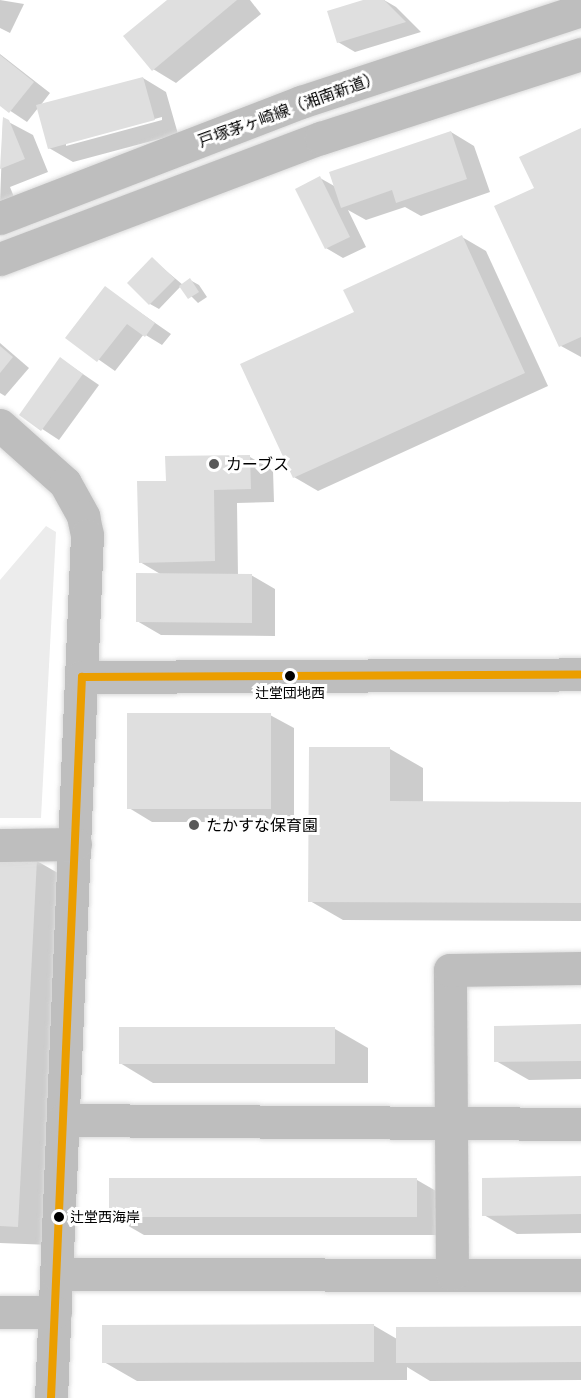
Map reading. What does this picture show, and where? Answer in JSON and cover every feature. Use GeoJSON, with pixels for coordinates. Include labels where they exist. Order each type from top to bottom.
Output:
{"type":"FeatureCollection","features":[{"type":"Feature","properties":{"kind":"street","name":"戸塚茅ヶ崎線（湘南新道）"},"geometry":{"type":"LineString","coordinates":[[0,218],[301,102],[581,10]]}},
{"type":"Feature","properties":{"kind":"street"},"geometry":{"type":"LineString","coordinates":[[0,259],[321,138],[581,54]]}},
{"type":"Feature","properties":{"kind":"street"},"geometry":{"type":"LineString","coordinates":[[0,425],[65,483],[83,516],[87,595],[51,1398]]}},
{"type":"Feature","properties":{"kind":"street"},"geometry":{"type":"LineString","coordinates":[[82,677],[581,674]]}},
{"type":"Feature","properties":{"kind":"street"},"geometry":{"type":"LineString","coordinates":[[0,844],[75,844]]}},
{"type":"Feature","properties":{"kind":"street"},"geometry":{"type":"LineString","coordinates":[[452,1274],[450,970],[581,968]]}},
{"type":"Feature","properties":{"kind":"street"},"geometry":{"type":"LineString","coordinates":[[63,1120],[451,1125],[581,1124]]}},
{"type":"Feature","properties":{"kind":"street"},"geometry":{"type":"LineString","coordinates":[[57,1274],[581,1275]]}},
{"type":"Feature","properties":{"kind":"street"},"geometry":{"type":"LineString","coordinates":[[0,1312],[55,1312]]}},
{"type":"Feature","properties":{"kind":"shaded area"},"geometry":{"type":"Polygon","coordinates":[[[46,526],[56,532],[41,818],[0,818],[0,580],[46,526]]]}},
{"type":"Feature","properties":{"kind":"building"},"geometry":{"type":"Polygon","coordinates":[[[167,0],[237,0],[152,71],[123,36],[167,0]]]}},
{"type":"Feature","properties":{"kind":"building"},"geometry":{"type":"Polygon","coordinates":[[[363,0],[384,0],[406,22],[337,43],[327,11],[363,0]]]}},
{"type":"Feature","properties":{"kind":"building"},"geometry":{"type":"Polygon","coordinates":[[[0,55],[34,82],[9,113],[0,106],[0,55]]]}},
{"type":"Feature","properties":{"kind":"building"},"geometry":{"type":"Polygon","coordinates":[[[143,77],[155,120],[48,149],[36,105],[143,77]]]}},
{"type":"Feature","properties":{"kind":"building"},"geometry":{"type":"Polygon","coordinates":[[[3,117],[9,120],[25,159],[0,169],[3,117]]]}},
{"type":"Feature","properties":{"kind":"building"},"geometry":{"type":"Polygon","coordinates":[[[581,128],[581,337],[559,347],[494,206],[534,188],[519,157],[581,128]]]}},
{"type":"Feature","properties":{"kind":"building"},"geometry":{"type":"Polygon","coordinates":[[[451,131],[467,179],[396,203],[392,190],[341,208],[329,172],[451,131]]]}},
{"type":"Feature","properties":{"kind":"building"},"geometry":{"type":"Polygon","coordinates":[[[320,176],[350,237],[325,249],[295,189],[320,176]]]}},
{"type":"Feature","properties":{"kind":"building"},"geometry":{"type":"Polygon","coordinates":[[[462,235],[525,373],[293,478],[240,364],[354,312],[343,290],[462,235]]]}},
{"type":"Feature","properties":{"kind":"building"},"geometry":{"type":"Polygon","coordinates":[[[152,257],[175,279],[149,305],[127,283],[152,257]]]}},
{"type":"Feature","properties":{"kind":"building"},"geometry":{"type":"Polygon","coordinates":[[[190,278],[199,292],[188,299],[179,286],[190,278]]]}},
{"type":"Feature","properties":{"kind":"building"},"geometry":{"type":"Polygon","coordinates":[[[105,286],[155,323],[145,337],[127,324],[97,362],[65,338],[105,286]]]}},
{"type":"Feature","properties":{"kind":"building"},"geometry":{"type":"Polygon","coordinates":[[[0,346],[13,357],[0,373],[0,346]]]}},
{"type":"Feature","properties":{"kind":"building"},"geometry":{"type":"Polygon","coordinates":[[[60,357],[83,374],[41,431],[19,415],[60,357]]]}},
{"type":"Feature","properties":{"kind":"building"},"geometry":{"type":"Polygon","coordinates":[[[250,455],[251,489],[214,490],[215,561],[139,563],[137,481],[166,481],[165,456],[250,455]]]}},
{"type":"Feature","properties":{"kind":"building"},"geometry":{"type":"Polygon","coordinates":[[[136,573],[252,574],[252,623],[136,622],[136,573]]]}},
{"type":"Feature","properties":{"kind":"building"},"geometry":{"type":"Polygon","coordinates":[[[127,713],[271,713],[271,809],[127,809],[127,713]]]}},
{"type":"Feature","properties":{"kind":"building"},"geometry":{"type":"Polygon","coordinates":[[[309,747],[390,747],[390,801],[581,802],[581,903],[308,902],[309,747]]]}},
{"type":"Feature","properties":{"kind":"building"},"geometry":{"type":"Polygon","coordinates":[[[0,858],[37,859],[18,1227],[0,1226],[0,858]]]}},
{"type":"Feature","properties":{"kind":"building"},"geometry":{"type":"Polygon","coordinates":[[[581,1024],[581,1061],[494,1062],[494,1026],[581,1024]]]}},
{"type":"Feature","properties":{"kind":"building"},"geometry":{"type":"Polygon","coordinates":[[[119,1027],[335,1027],[335,1064],[119,1064],[119,1027]]]}},
{"type":"Feature","properties":{"kind":"building"},"geometry":{"type":"Polygon","coordinates":[[[581,1176],[581,1214],[482,1216],[482,1178],[581,1176]]]}},
{"type":"Feature","properties":{"kind":"building"},"geometry":{"type":"Polygon","coordinates":[[[109,1178],[417,1178],[417,1217],[109,1217],[109,1178]]]}},
{"type":"Feature","properties":{"kind":"building"},"geometry":{"type":"Polygon","coordinates":[[[374,1324],[374,1362],[102,1363],[102,1325],[374,1324]]]}},
{"type":"Feature","properties":{"kind":"building"},"geometry":{"type":"Polygon","coordinates":[[[581,1326],[581,1362],[396,1363],[396,1327],[581,1326]]]}},
{"type":"Feature","properties":{"kind":"transit line"},"geometry":{"type":"LineString","coordinates":[[82,677],[581,674]]}},
{"type":"Feature","properties":{"kind":"transit line"},"geometry":{"type":"LineString","coordinates":[[51,1398],[82,677]]}},
{"type":"Feature","properties":{"kind":"place","name":"カーブス"},"geometry":{"type":"Point","coordinates":[214,464]}},
{"type":"Feature","properties":{"kind":"place","name":"辻堂団地西"},"geometry":{"type":"Point","coordinates":[290,676]}},
{"type":"Feature","properties":{"kind":"place","name":"たかすな保育園"},"geometry":{"type":"Point","coordinates":[194,825]}},
{"type":"Feature","properties":{"kind":"place","name":"辻堂西海岸"},"geometry":{"type":"Point","coordinates":[59,1217]}}]}
